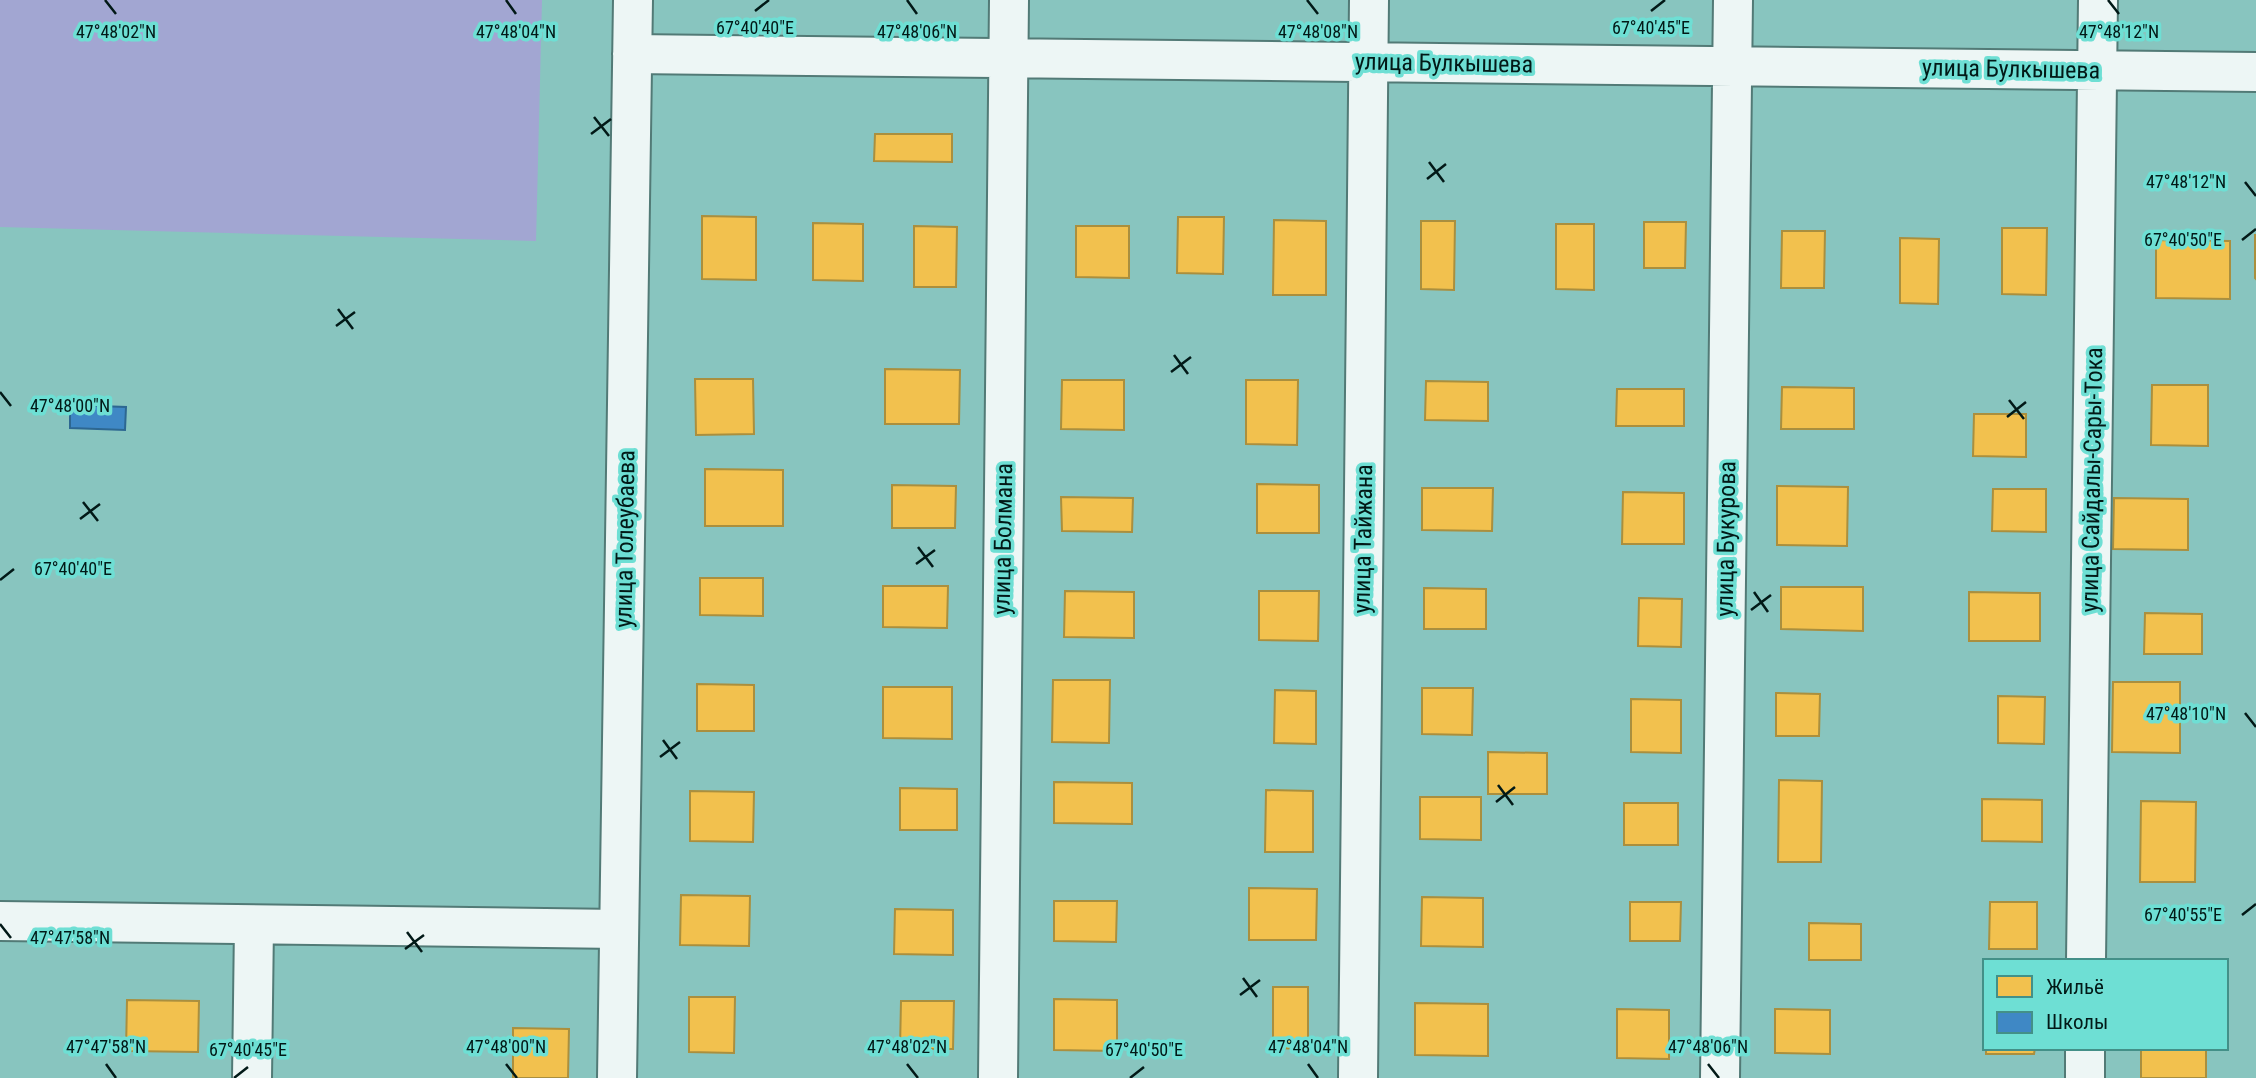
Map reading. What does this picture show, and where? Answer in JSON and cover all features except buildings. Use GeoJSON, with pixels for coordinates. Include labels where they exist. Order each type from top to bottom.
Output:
{"type":"FeatureCollection","features":[{"type":"Feature","properties":{"kind":"street","name":"улица Толеубаева"},"geometry":{"type":"LineString","coordinates":[[617,1078],[633,0]]}},
{"type":"Feature","properties":{"kind":"street","name":"улица Болмана"},"geometry":{"type":"LineString","coordinates":[[998,1078],[1009,0]]}},
{"type":"Feature","properties":{"kind":"street","name":"улица Тайжана"},"geometry":{"type":"LineString","coordinates":[[1357,1078],[1369,0]]}},
{"type":"Feature","properties":{"kind":"street","name":"улица Букурова"},"geometry":{"type":"LineString","coordinates":[[1720,1078],[1733,0]]}},
{"type":"Feature","properties":{"kind":"street","name":"улица Сайдалы-Сары-Тока"},"geometry":{"type":"LineString","coordinates":[[2086,959],[2098,0]]}},
{"type":"Feature","properties":{"kind":"street","name":"улица Булкышева"},"geometry":{"type":"LineString","coordinates":[[632,54],[2256,72]]}},
{"type":"Feature","properties":{"kind":"street"},"geometry":{"type":"LineString","coordinates":[[0,921],[619,929]]}},
{"type":"Feature","properties":{"kind":"street"},"geometry":{"type":"LineString","coordinates":[[252,1078],[254,925]]}},
{"type":"Feature","properties":{"kind":"street"},"geometry":{"type":"LineString","coordinates":[[2085,1050],[2085,1078]]}},
{"type":"Feature","properties":{"kind":"shaded area"},"geometry":{"type":"Polygon","coordinates":[[[0,0],[542,0],[536,241],[0,227],[0,0]]]}}]}
